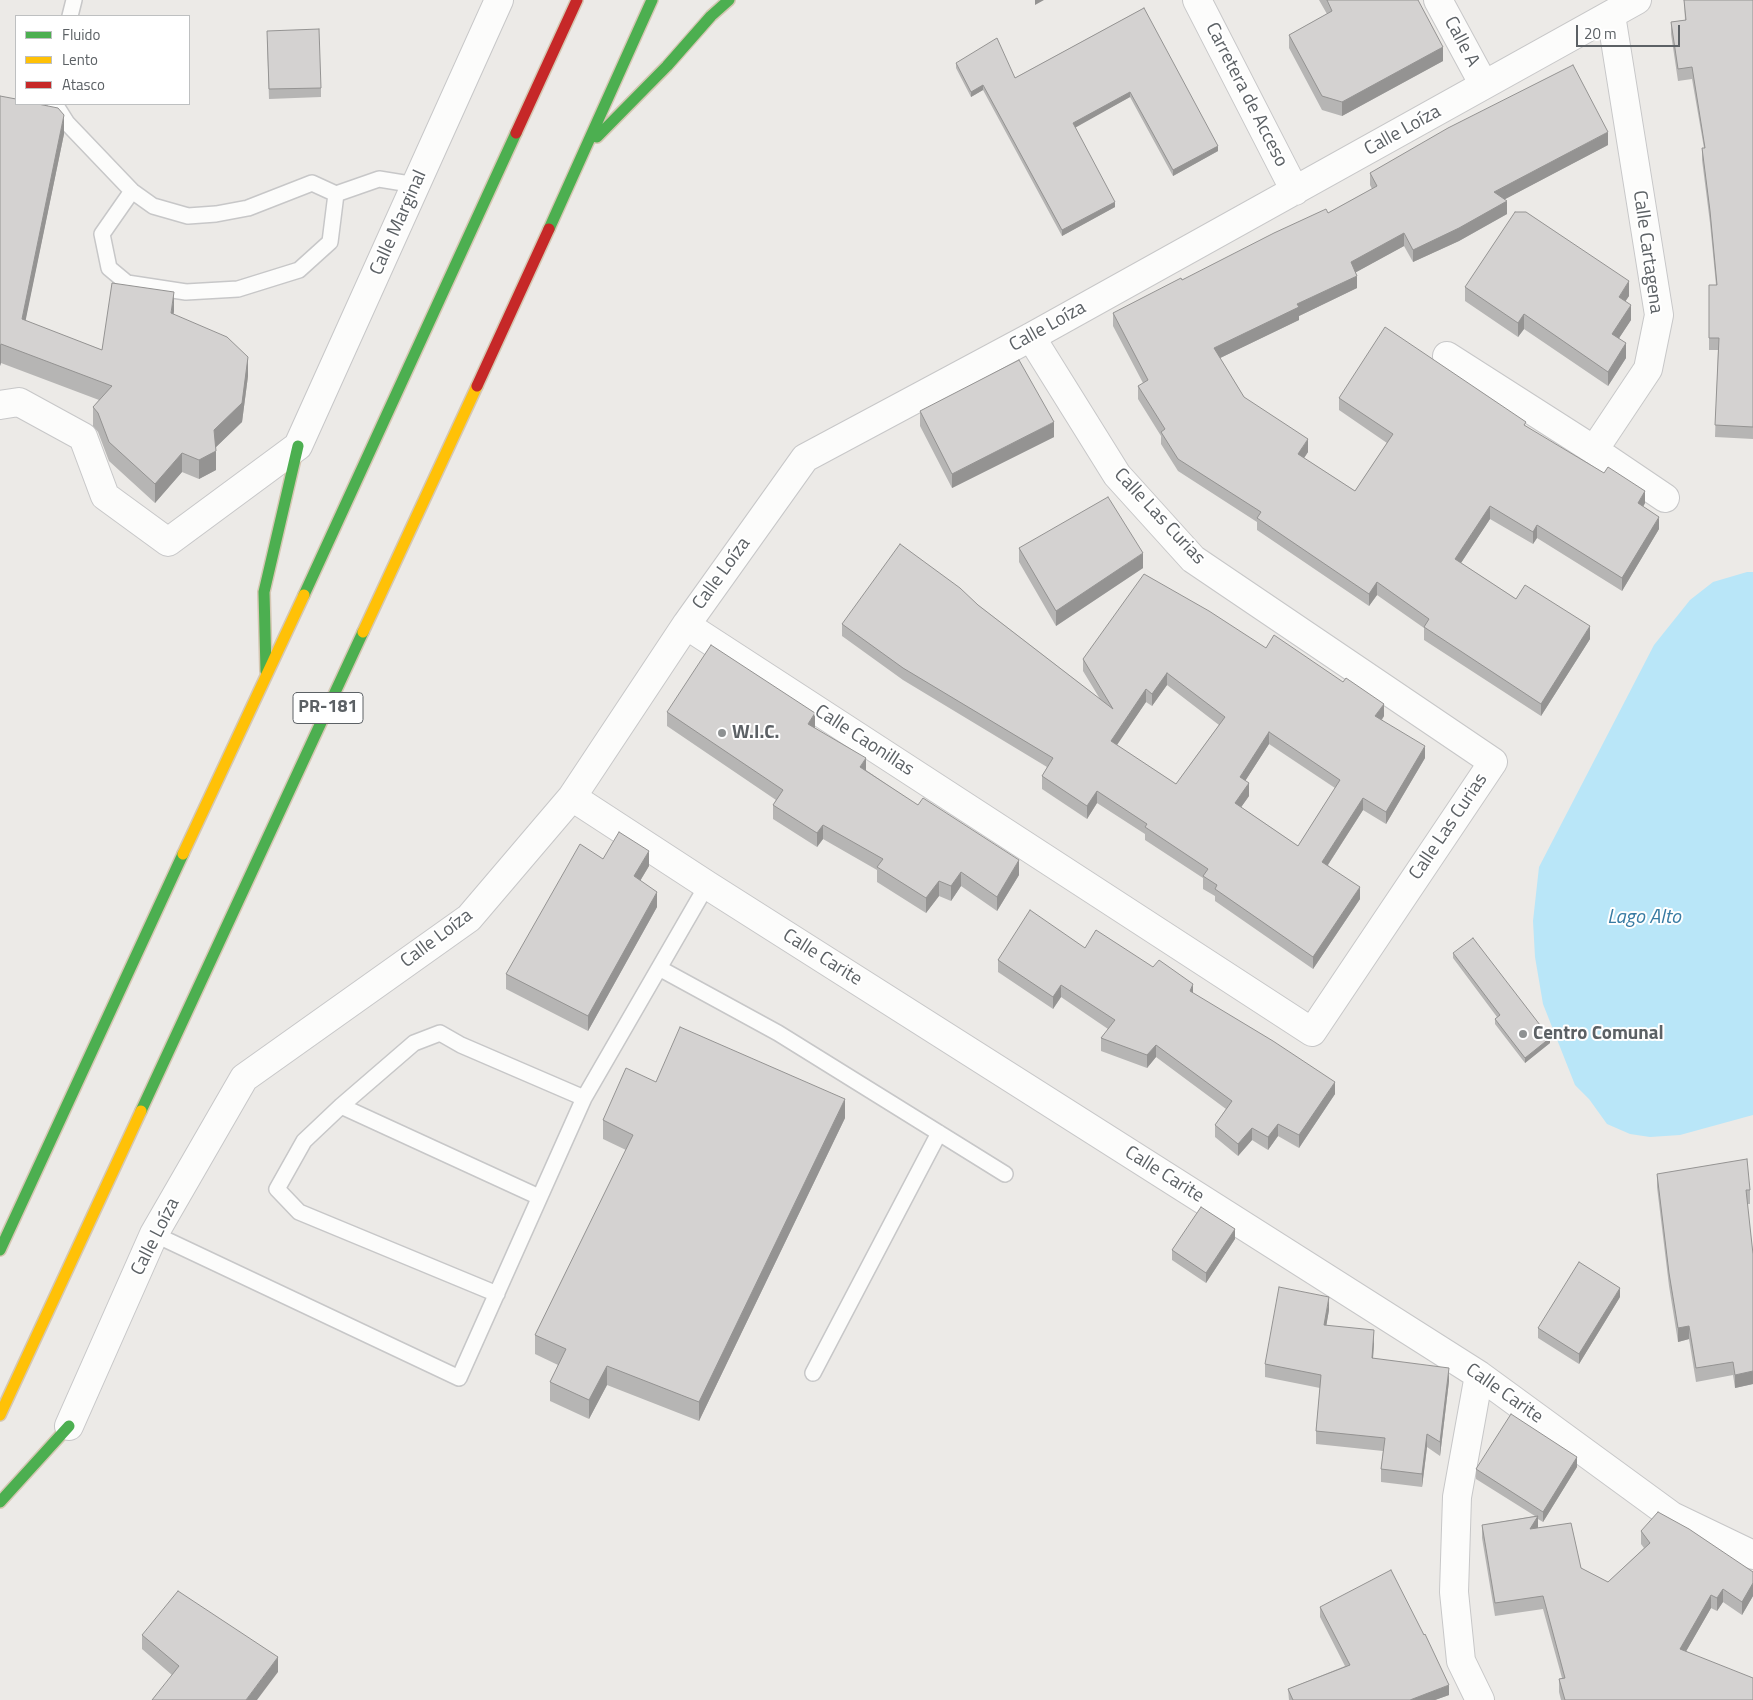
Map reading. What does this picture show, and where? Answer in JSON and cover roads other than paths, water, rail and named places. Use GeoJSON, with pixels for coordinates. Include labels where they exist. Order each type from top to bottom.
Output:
{"type":"FeatureCollection","features":[{"type":"Feature","properties":{"kind":"main road"},"geometry":{"type":"LineString","coordinates":[[0,1250],[266,678],[577,0]]}},
{"type":"Feature","properties":{"kind":"main road","name":"PR-181"},"geometry":{"type":"LineString","coordinates":[[0,1415],[504,328],[652,0]]}},
{"type":"Feature","properties":{"kind":"main road"},"geometry":{"type":"LineString","coordinates":[[584,151],[667,66],[710,16],[730,0]]}},
{"type":"Feature","properties":{"kind":"main road"},"geometry":{"type":"LineString","coordinates":[[266,678],[264,592],[298,446]]}},
{"type":"Feature","properties":{"kind":"main road"},"geometry":{"type":"LineString","coordinates":[[0,1502],[69,1426]]}},
{"type":"Feature","properties":{"kind":"street","name":"Calle Marginal"},"geometry":{"type":"LineString","coordinates":[[298,446],[499,0]]}},
{"type":"Feature","properties":{"kind":"street","name":"Carretera de Acceso"},"geometry":{"type":"LineString","coordinates":[[1197,0],[1295,191]]}},
{"type":"Feature","properties":{"kind":"street","name":"Calle A"},"geometry":{"type":"LineString","coordinates":[[1438,0],[1484,85]]}},
{"type":"Feature","properties":{"kind":"street","name":"Calle Loíza"},"geometry":{"type":"LineString","coordinates":[[69,1426],[154,1234],[244,1078],[470,918],[572,797],[686,625],[805,458],[1295,191],[1637,0]]}},
{"type":"Feature","properties":{"kind":"street","name":"Calle Cartagena"},"geometry":{"type":"LineString","coordinates":[[1594,450],[1648,369],[1659,315],[1611,15]]}},
{"type":"Feature","properties":{"kind":"street","name":"Calle Las Curias"},"geometry":{"type":"LineString","coordinates":[[1031,336],[1117,475],[1193,559],[1493,762],[1312,1032],[1043,857]]}},
{"type":"Feature","properties":{"kind":"street"},"geometry":{"type":"LineString","coordinates":[[1447,356],[1665,498]]}},
{"type":"Feature","properties":{"kind":"street"},"geometry":{"type":"LineString","coordinates":[[0,405],[19,402],[83,437],[105,496],[168,542],[298,446]]}},
{"type":"Feature","properties":{"kind":"street","name":"Calle Caonillas"},"geometry":{"type":"LineString","coordinates":[[686,625],[1043,857]]}},
{"type":"Feature","properties":{"kind":"street","name":"Calle Carite"},"geometry":{"type":"LineString","coordinates":[[572,797],[707,885],[1479,1375],[1672,1516],[1753,1555]]}},
{"type":"Feature","properties":{"kind":"street"},"geometry":{"type":"LineString","coordinates":[[1479,1375],[1457,1497],[1454,1592],[1461,1661],[1480,1700]]}},
{"type":"Feature","properties":{"kind":"lane"},"geometry":{"type":"LineString","coordinates":[[70,15],[74,0]]}},
{"type":"Feature","properties":{"kind":"lane"},"geometry":{"type":"LineString","coordinates":[[56,105],[67,124],[132,191],[153,206],[188,216],[216,214],[248,208],[312,183],[336,194],[379,179],[416,185]]}},
{"type":"Feature","properties":{"kind":"lane"},"geometry":{"type":"LineString","coordinates":[[132,191],[102,234],[109,268],[127,283],[186,292],[238,289],[299,270],[330,242],[336,194]]}},
{"type":"Feature","properties":{"kind":"lane"},"geometry":{"type":"LineString","coordinates":[[154,1234],[459,1378],[584,1098],[707,885]]}},
{"type":"Feature","properties":{"kind":"lane"},"geometry":{"type":"LineString","coordinates":[[659,968],[778,1033],[1004,1174]]}},
{"type":"Feature","properties":{"kind":"lane"},"geometry":{"type":"LineString","coordinates":[[497,1294],[299,1212],[277,1189],[304,1140],[414,1043],[440,1033],[461,1045],[584,1098]]}},
{"type":"Feature","properties":{"kind":"lane"},"geometry":{"type":"LineString","coordinates":[[341,1106],[539,1197]]}},
{"type":"Feature","properties":{"kind":"lane"},"geometry":{"type":"LineString","coordinates":[[813,1373],[939,1133]]}},
{"type":"Feature","properties":{"kind":"water","name":"Lago Alto"},"geometry":{"type":"Polygon","coordinates":[[[1753,572],[1753,1115],[1680,1135],[1650,1137],[1630,1134],[1607,1124],[1589,1099],[1575,1085],[1543,1004],[1535,957],[1533,921],[1539,867],[1654,645],[1690,600],[1713,582],[1753,572]]]}},
{"type":"Feature","properties":{"kind":"place","name":"W.I.C."},"geometry":{"type":"Point","coordinates":[722,733]}},
{"type":"Feature","properties":{"kind":"place","name":"Centro Comunal"},"geometry":{"type":"Point","coordinates":[1523,1034]}}]}
